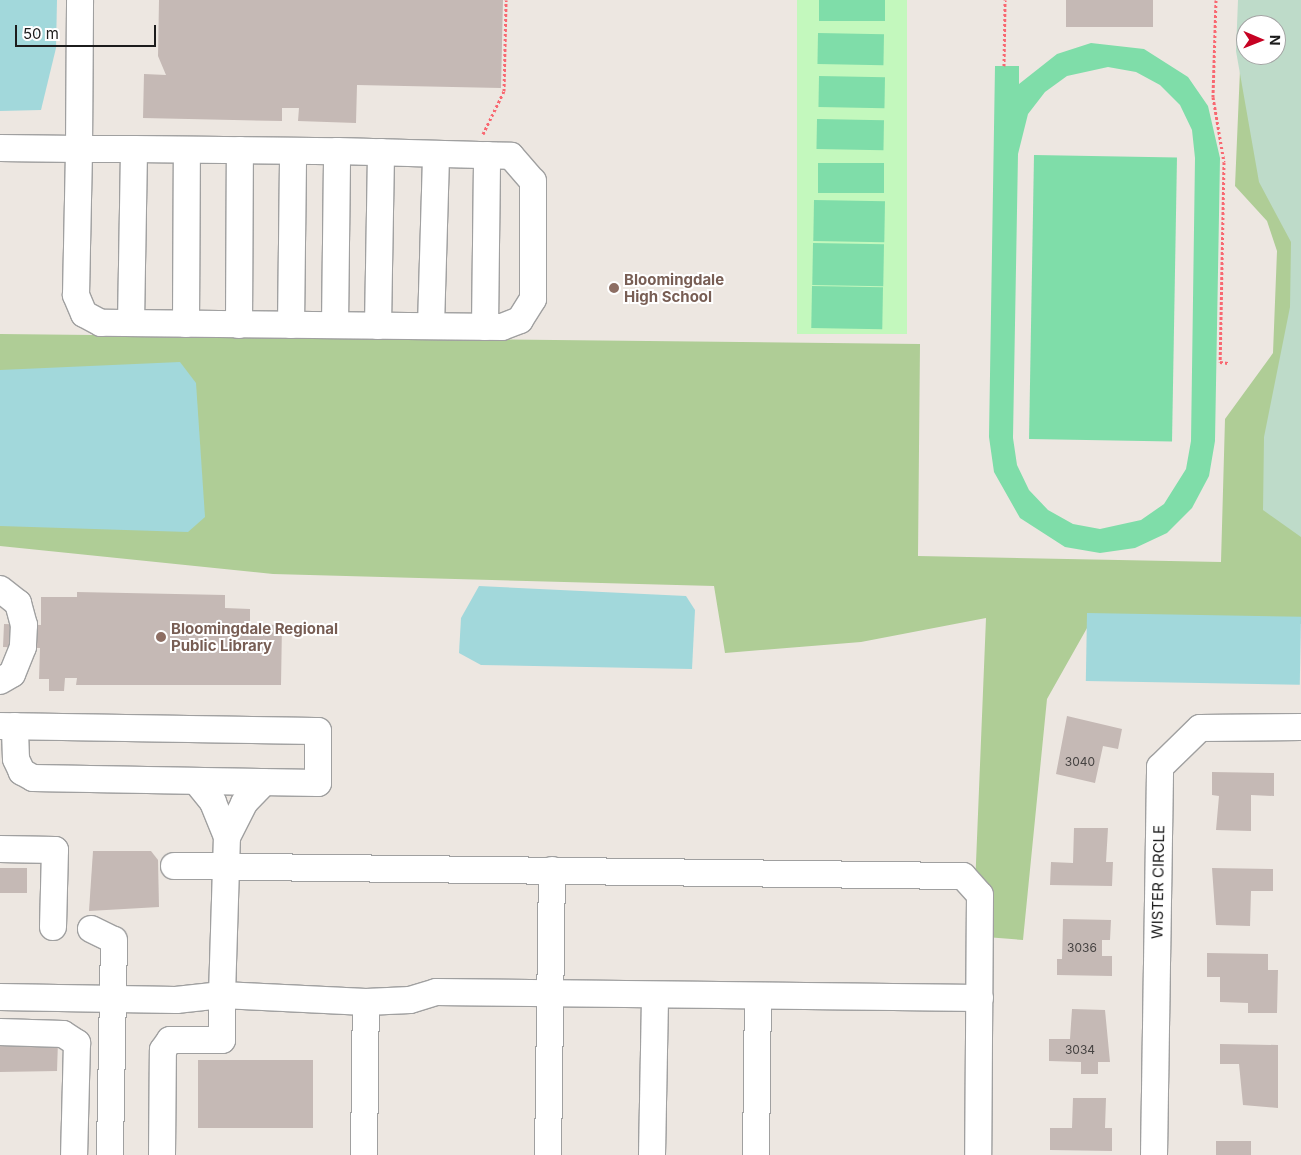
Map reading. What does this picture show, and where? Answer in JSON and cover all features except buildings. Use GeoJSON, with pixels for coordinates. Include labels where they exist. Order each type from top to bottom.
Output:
{"type":"FeatureCollection","features":[{"type":"Feature","properties":{"kind":"street"},"geometry":{"type":"LineString","coordinates":[[0,148],[79,149],[134,149],[187,150],[240,150],[293,151],[337,151],[511,156],[533,181],[533,299],[520,320],[502,327],[131,324],[101,323],[84,314],[76,295],[79,149],[80,0]]}},
{"type":"Feature","properties":{"kind":"street"},"geometry":{"type":"LineString","coordinates":[[131,324],[134,149]]}},
{"type":"Feature","properties":{"kind":"street"},"geometry":{"type":"LineString","coordinates":[[186,324],[187,150]]}},
{"type":"Feature","properties":{"kind":"street"},"geometry":{"type":"LineString","coordinates":[[239,324],[240,150]]}},
{"type":"Feature","properties":{"kind":"street"},"geometry":{"type":"LineString","coordinates":[[291,325],[293,151]]}},
{"type":"Feature","properties":{"kind":"street"},"geometry":{"type":"LineString","coordinates":[[335,325],[337,151]]}},
{"type":"Feature","properties":{"kind":"street"},"geometry":{"type":"LineString","coordinates":[[378,326],[381,152]]}},
{"type":"Feature","properties":{"kind":"street"},"geometry":{"type":"LineString","coordinates":[[431,326],[436,154]]}},
{"type":"Feature","properties":{"kind":"street"},"geometry":{"type":"LineString","coordinates":[[480,155],[485,327]]}},
{"type":"Feature","properties":{"kind":"street"},"geometry":{"type":"LineString","coordinates":[[0,589],[18,603],[24,625],[23,647],[12,674],[0,681]]}},
{"type":"Feature","properties":{"kind":"street"},"geometry":{"type":"LineString","coordinates":[[8,726],[318,731],[318,783],[196,781],[33,778],[22,772],[16,758],[8,726]]}},
{"type":"Feature","properties":{"kind":"street","name":"WISTER CIRCLE"},"geometry":{"type":"LineString","coordinates":[[1154,1155],[1160,766],[1200,728],[1301,727]]}},
{"type":"Feature","properties":{"kind":"street"},"geometry":{"type":"LineString","coordinates":[[162,1155],[163,1050],[170,1040],[222,1040],[227,837],[214,802],[196,781]]}},
{"type":"Feature","properties":{"kind":"street"},"geometry":{"type":"LineString","coordinates":[[227,837],[244,803],[264,782]]}},
{"type":"Feature","properties":{"kind":"street"},"geometry":{"type":"LineString","coordinates":[[0,849],[55,850],[54,927]]}},
{"type":"Feature","properties":{"kind":"street"},"geometry":{"type":"LineString","coordinates":[[174,866],[963,876],[980,894],[978,1155]]}},
{"type":"Feature","properties":{"kind":"street"},"geometry":{"type":"LineString","coordinates":[[548,1155],[552,870]]}},
{"type":"Feature","properties":{"kind":"street"},"geometry":{"type":"LineString","coordinates":[[91,929],[114,940],[110,1155]]}},
{"type":"Feature","properties":{"kind":"street"},"geometry":{"type":"LineString","coordinates":[[0,997],[112,998],[222,996],[366,1002],[410,1000],[436,992],[550,995],[980,998]]}},
{"type":"Feature","properties":{"kind":"street"},"geometry":{"type":"LineString","coordinates":[[652,1155],[655,996]]}},
{"type":"Feature","properties":{"kind":"street"},"geometry":{"type":"LineString","coordinates":[[756,1155],[758,997]]}},
{"type":"Feature","properties":{"kind":"street"},"geometry":{"type":"LineString","coordinates":[[364,1155],[366,1002]]}},
{"type":"Feature","properties":{"kind":"street"},"geometry":{"type":"LineString","coordinates":[[0,1032],[63,1034],[77,1042],[74,1155]]}},
{"type":"Feature","properties":{"kind":"path"},"geometry":{"type":"LineString","coordinates":[[480,155],[504,91],[506,0]]}},
{"type":"Feature","properties":{"kind":"path"},"geometry":{"type":"LineString","coordinates":[[1004,66],[1005,0]]}},
{"type":"Feature","properties":{"kind":"path"},"geometry":{"type":"LineString","coordinates":[[1216,0],[1213,97],[1224,162],[1220,362],[1228,363]]}},
{"type":"Feature","properties":{"kind":"green space"},"geometry":{"type":"Polygon","coordinates":[[[797,0],[907,0],[907,334],[797,334],[797,0]]]}},
{"type":"Feature","properties":{"kind":"green space"},"geometry":{"type":"Polygon","coordinates":[[[819,0],[885,0],[885,21],[819,21],[819,0]]]}},
{"type":"Feature","properties":{"kind":"green space"},"geometry":{"type":"Polygon","coordinates":[[[1238,0],[1301,0],[1301,537],[1263,510],[1264,437],[1290,307],[1291,242],[1259,182],[1238,65],[1286,65],[1286,15],[1237,15],[1238,0]]]}},
{"type":"Feature","properties":{"kind":"green space"},"geometry":{"type":"Polygon","coordinates":[[[1243,0],[1301,0],[1301,624],[1091,621],[1047,699],[1023,940],[973,936],[986,618],[861,642],[725,653],[714,586],[273,574],[0,546],[0,334],[920,344],[918,556],[1221,562],[1225,419],[1273,353],[1277,251],[1267,221],[1235,186],[1240,65],[1286,65],[1286,15],[1242,15],[1243,0]]]}},
{"type":"Feature","properties":{"kind":"green space"},"geometry":{"type":"Polygon","coordinates":[[[818,33],[884,34],[883,65],[817,64],[818,33]]]}},
{"type":"Feature","properties":{"kind":"green space"},"geometry":{"type":"Polygon","coordinates":[[[1091,43],[1144,49],[1188,77],[1208,106],[1220,158],[1215,441],[1209,476],[1192,508],[1167,533],[1135,548],[1100,553],[1065,547],[1020,518],[994,472],[989,437],[995,66],[1019,66],[1019,84],[1057,54],[1091,43]],[[1108,67],[1067,76],[1045,92],[1028,114],[1018,154],[1013,438],[1017,465],[1029,490],[1048,510],[1073,524],[1100,529],[1141,520],[1164,504],[1186,469],[1191,441],[1195,158],[1192,130],[1180,105],[1160,85],[1136,72],[1108,67]]]}},
{"type":"Feature","properties":{"kind":"green space"},"geometry":{"type":"Polygon","coordinates":[[[819,76],[885,77],[884,108],[818,107],[819,76]]]}},
{"type":"Feature","properties":{"kind":"green space"},"geometry":{"type":"Polygon","coordinates":[[[817,119],[884,120],[883,150],[816,149],[817,119]]]}},
{"type":"Feature","properties":{"kind":"green space"},"geometry":{"type":"Polygon","coordinates":[[[1034,155],[1177,157],[1172,441],[1029,439],[1034,155]]]}},
{"type":"Feature","properties":{"kind":"green space"},"geometry":{"type":"Polygon","coordinates":[[[818,163],[884,163],[884,193],[818,193],[818,163]]]}},
{"type":"Feature","properties":{"kind":"green space"},"geometry":{"type":"Polygon","coordinates":[[[814,200],[885,201],[884,242],[813,241],[814,200]]]}},
{"type":"Feature","properties":{"kind":"green space"},"geometry":{"type":"Polygon","coordinates":[[[813,243],[884,244],[883,286],[812,285],[813,243]]]}},
{"type":"Feature","properties":{"kind":"green space"},"geometry":{"type":"Polygon","coordinates":[[[812,286],[883,287],[882,329],[811,328],[812,286]]]}},
{"type":"Feature","properties":{"kind":"water"},"geometry":{"type":"Polygon","coordinates":[[[0,0],[57,0],[56,48],[41,110],[0,111],[0,0]]]}},
{"type":"Feature","properties":{"kind":"water"},"geometry":{"type":"Polygon","coordinates":[[[180,362],[196,383],[205,517],[188,532],[0,526],[0,370],[180,362]]]}},
{"type":"Feature","properties":{"kind":"water"},"geometry":{"type":"Polygon","coordinates":[[[479,586],[686,596],[695,610],[692,669],[481,665],[459,653],[461,618],[479,586]]]}},
{"type":"Feature","properties":{"kind":"water"},"geometry":{"type":"Polygon","coordinates":[[[1087,613],[1301,617],[1300,685],[1086,681],[1087,613]]]}},
{"type":"Feature","properties":{"kind":"place","name":"Bloomingdale High School"},"geometry":{"type":"Point","coordinates":[614,288]}},
{"type":"Feature","properties":{"kind":"place","name":"Bloomingdale Regional Public Library"},"geometry":{"type":"Point","coordinates":[161,637]}}]}
